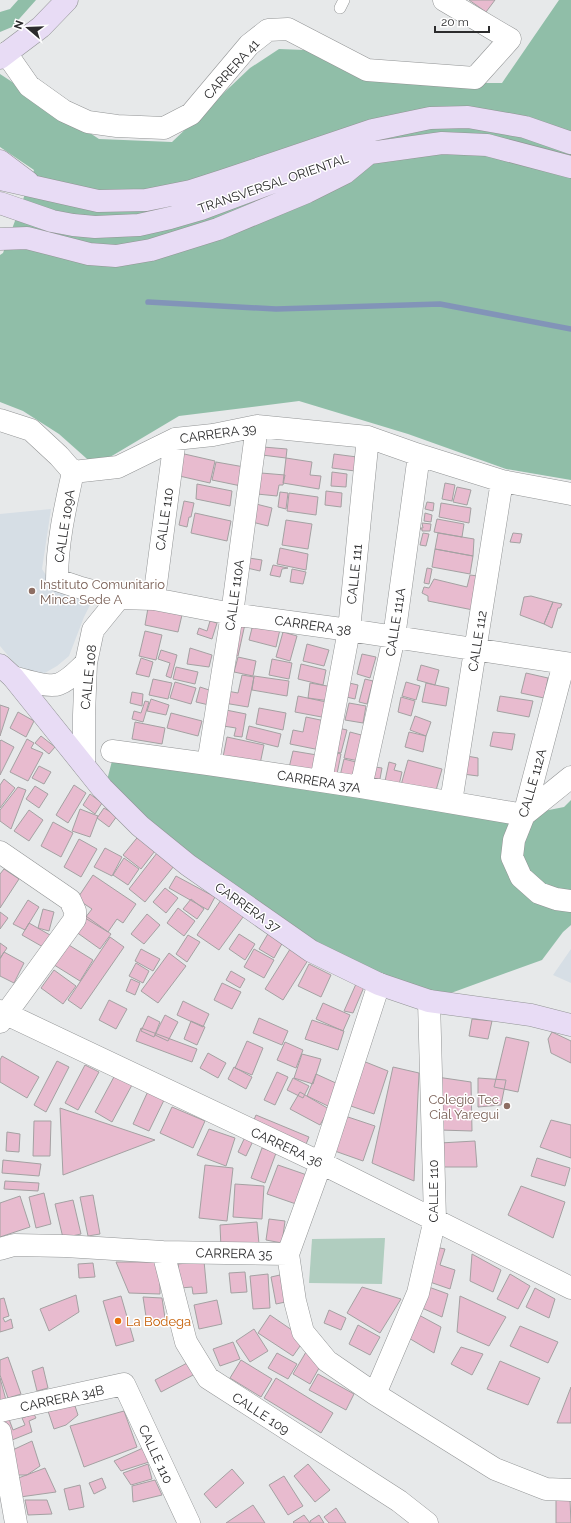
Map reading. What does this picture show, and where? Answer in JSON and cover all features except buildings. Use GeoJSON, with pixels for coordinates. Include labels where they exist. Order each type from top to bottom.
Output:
{"type":"FeatureCollection","features":[{"type":"Feature","properties":{"kind":"main road"},"geometry":{"type":"LineString","coordinates":[[2,54],[41,27],[67,0]]}},
{"type":"Feature","properties":{"kind":"main road","name":"TRANSVERSAL ORIENTAL"},"geometry":{"type":"LineString","coordinates":[[0,179],[98,201],[146,200],[191,191],[373,130],[430,118],[468,117],[525,127],[571,143]]}},
{"type":"Feature","properties":{"kind":"main road","name":"TRANSVERSAL ORIENTAL"},"geometry":{"type":"LineString","coordinates":[[0,203],[52,221],[73,225],[95,227],[139,225],[201,209],[341,157],[442,143],[487,145],[571,167]]}},
{"type":"Feature","properties":{"kind":"main road"},"geometry":{"type":"LineString","coordinates":[[0,239],[27,238],[89,254],[116,256],[151,250],[218,229],[308,192],[345,173],[368,154]]}},
{"type":"Feature","properties":{"kind":"main road"},"geometry":{"type":"LineString","coordinates":[[0,161],[34,186]]}},
{"type":"Feature","properties":{"kind":"main road","name":"CARRERA 37"},"geometry":{"type":"LineString","coordinates":[[6,671],[102,788],[140,826],[188,865],[311,951],[379,984],[429,1001],[531,1015],[571,1025]]}},
{"type":"Feature","properties":{"kind":"street","name":"CARRERA 41"},"geometry":{"type":"LineString","coordinates":[[2,54],[29,86],[64,111],[88,122],[110,125],[164,128],[191,114],[249,45],[268,30],[288,29],[367,70],[475,78],[510,39],[444,0]]}},
{"type":"Feature","properties":{"kind":"street"},"geometry":{"type":"LineString","coordinates":[[0,420],[31,430],[59,456],[72,472]]}},
{"type":"Feature","properties":{"kind":"street","name":"CARRERA 39"},"geometry":{"type":"LineString","coordinates":[[72,472],[118,467],[175,439],[213,435],[257,426],[368,437],[502,481],[571,494]]}},
{"type":"Feature","properties":{"kind":"street","name":"CALLE 110A"},"geometry":{"type":"LineString","coordinates":[[208,764],[232,614],[257,426]]}},
{"type":"Feature","properties":{"kind":"street","name":"CALLE 111"},"geometry":{"type":"LineString","coordinates":[[321,781],[349,630],[368,437]]}},
{"type":"Feature","properties":{"kind":"street","name":"CALLE 110"},"geometry":{"type":"LineString","coordinates":[[154,599],[175,439]]}},
{"type":"Feature","properties":{"kind":"street","name":"CALLE 111A"},"geometry":{"type":"LineString","coordinates":[[361,787],[394,637],[419,455]]}},
{"type":"Feature","properties":{"kind":"street","name":"CALLE 109A"},"geometry":{"type":"LineString","coordinates":[[57,580],[57,558],[62,520],[72,472]]}},
{"type":"Feature","properties":{"kind":"street","name":"CALLE 112"},"geometry":{"type":"LineString","coordinates":[[450,802],[502,481]]}},
{"type":"Feature","properties":{"kind":"street","name":"CARRERA 38"},"geometry":{"type":"LineString","coordinates":[[57,580],[119,598],[154,599],[232,614],[349,630],[568,664]]}},
{"type":"Feature","properties":{"kind":"street","name":"CALLE 108"},"geometry":{"type":"LineString","coordinates":[[84,765],[86,662],[93,630],[119,598]]}},
{"type":"Feature","properties":{"kind":"street"},"geometry":{"type":"LineString","coordinates":[[6,671],[32,683],[58,684],[71,677],[86,662]]}},
{"type":"Feature","properties":{"kind":"street","name":"CALLE 112A"},"geometry":{"type":"LineString","coordinates":[[568,664],[524,815],[514,840],[512,857],[521,877],[539,893],[556,898],[571,900]]}},
{"type":"Feature","properties":{"kind":"street","name":"CARRERA 37A"},"geometry":{"type":"LineString","coordinates":[[112,751],[361,787],[524,815]]}},
{"type":"Feature","properties":{"kind":"street"},"geometry":{"type":"LineString","coordinates":[[524,815],[571,777]]}},
{"type":"Feature","properties":{"kind":"street"},"geometry":{"type":"LineString","coordinates":[[0,852],[70,900],[75,911],[75,919],[2,1015]]}},
{"type":"Feature","properties":{"kind":"street"},"geometry":{"type":"LineString","coordinates":[[288,1254],[321,1163],[379,984]]}},
{"type":"Feature","properties":{"kind":"street","name":"CALLE 110"},"geometry":{"type":"LineString","coordinates":[[375,1394],[418,1293],[435,1219],[429,1001]]}},
{"type":"Feature","properties":{"kind":"street","name":"CARRERA 36"},"geometry":{"type":"LineString","coordinates":[[2,1015],[321,1163],[571,1288]]}},
{"type":"Feature","properties":{"kind":"street","name":"CARRERA 35"},"geometry":{"type":"LineString","coordinates":[[0,1249],[14,1245],[65,1246],[163,1252],[288,1254],[295,1301],[303,1332],[327,1361],[375,1394],[495,1469],[546,1489],[571,1490]]}},
{"type":"Feature","properties":{"kind":"street","name":"CALLE 109"},"geometry":{"type":"LineString","coordinates":[[163,1252],[186,1342],[208,1378],[398,1501],[427,1523]]}},
{"type":"Feature","properties":{"kind":"street","name":"CALLE 110"},"geometry":{"type":"LineString","coordinates":[[124,1384],[188,1523]]}},
{"type":"Feature","properties":{"kind":"street","name":"CARRERA 34B"},"geometry":{"type":"LineString","coordinates":[[0,1411],[124,1384]]}},
{"type":"Feature","properties":{"kind":"street"},"geometry":{"type":"LineString","coordinates":[[0,1432],[16,1523]]}},
{"type":"Feature","properties":{"kind":"shaded area","name":"Instituto Comunitario Minca Sede A"},"geometry":{"type":"Polygon","coordinates":[[[51,509],[42,569],[55,589],[84,598],[91,603],[69,656],[57,666],[43,674],[31,673],[15,664],[0,646],[0,514],[51,509]]]}},
{"type":"Feature","properties":{"kind":"shaded area"},"geometry":{"type":"Polygon","coordinates":[[[571,949],[571,983],[553,975],[571,949]]]}},
{"type":"Feature","properties":{"kind":"green space"},"geometry":{"type":"Polygon","coordinates":[[[18,0],[36,0],[12,27],[0,32],[0,12],[10,9],[18,0]]]}},
{"type":"Feature","properties":{"kind":"green space"},"geometry":{"type":"Polygon","coordinates":[[[559,0],[571,0],[571,480],[506,469],[408,434],[299,401],[179,416],[95,466],[59,434],[23,411],[0,402],[0,255],[3,253],[34,170],[0,147],[0,74],[99,139],[172,142],[250,68],[279,49],[305,50],[403,83],[502,83],[559,0]]]}},
{"type":"Feature","properties":{"kind":"green space"},"geometry":{"type":"Polygon","coordinates":[[[112,761],[524,815],[564,807],[571,800],[571,925],[563,932],[542,960],[429,1001],[379,984],[193,860],[106,784],[112,761]]]}},
{"type":"Feature","properties":{"kind":"green space"},"geometry":{"type":"Polygon","coordinates":[[[385,1238],[382,1284],[309,1283],[312,1239],[385,1238]]]}},
{"type":"Feature","properties":{"kind":"waterway"},"geometry":{"type":"LineString","coordinates":[[148,302],[276,309],[440,304],[571,329]]}},
{"type":"Feature","properties":{"kind":"place","name":"Instituto Comunitario Minca Sede A"},"geometry":{"type":"Point","coordinates":[32,591]}},
{"type":"Feature","properties":{"kind":"place","name":"Colegio Tec Cial Yaregui"},"geometry":{"type":"Point","coordinates":[507,1106]}},
{"type":"Feature","properties":{"kind":"place","name":"La Bodega"},"geometry":{"type":"Point","coordinates":[118,1321]}}]}
